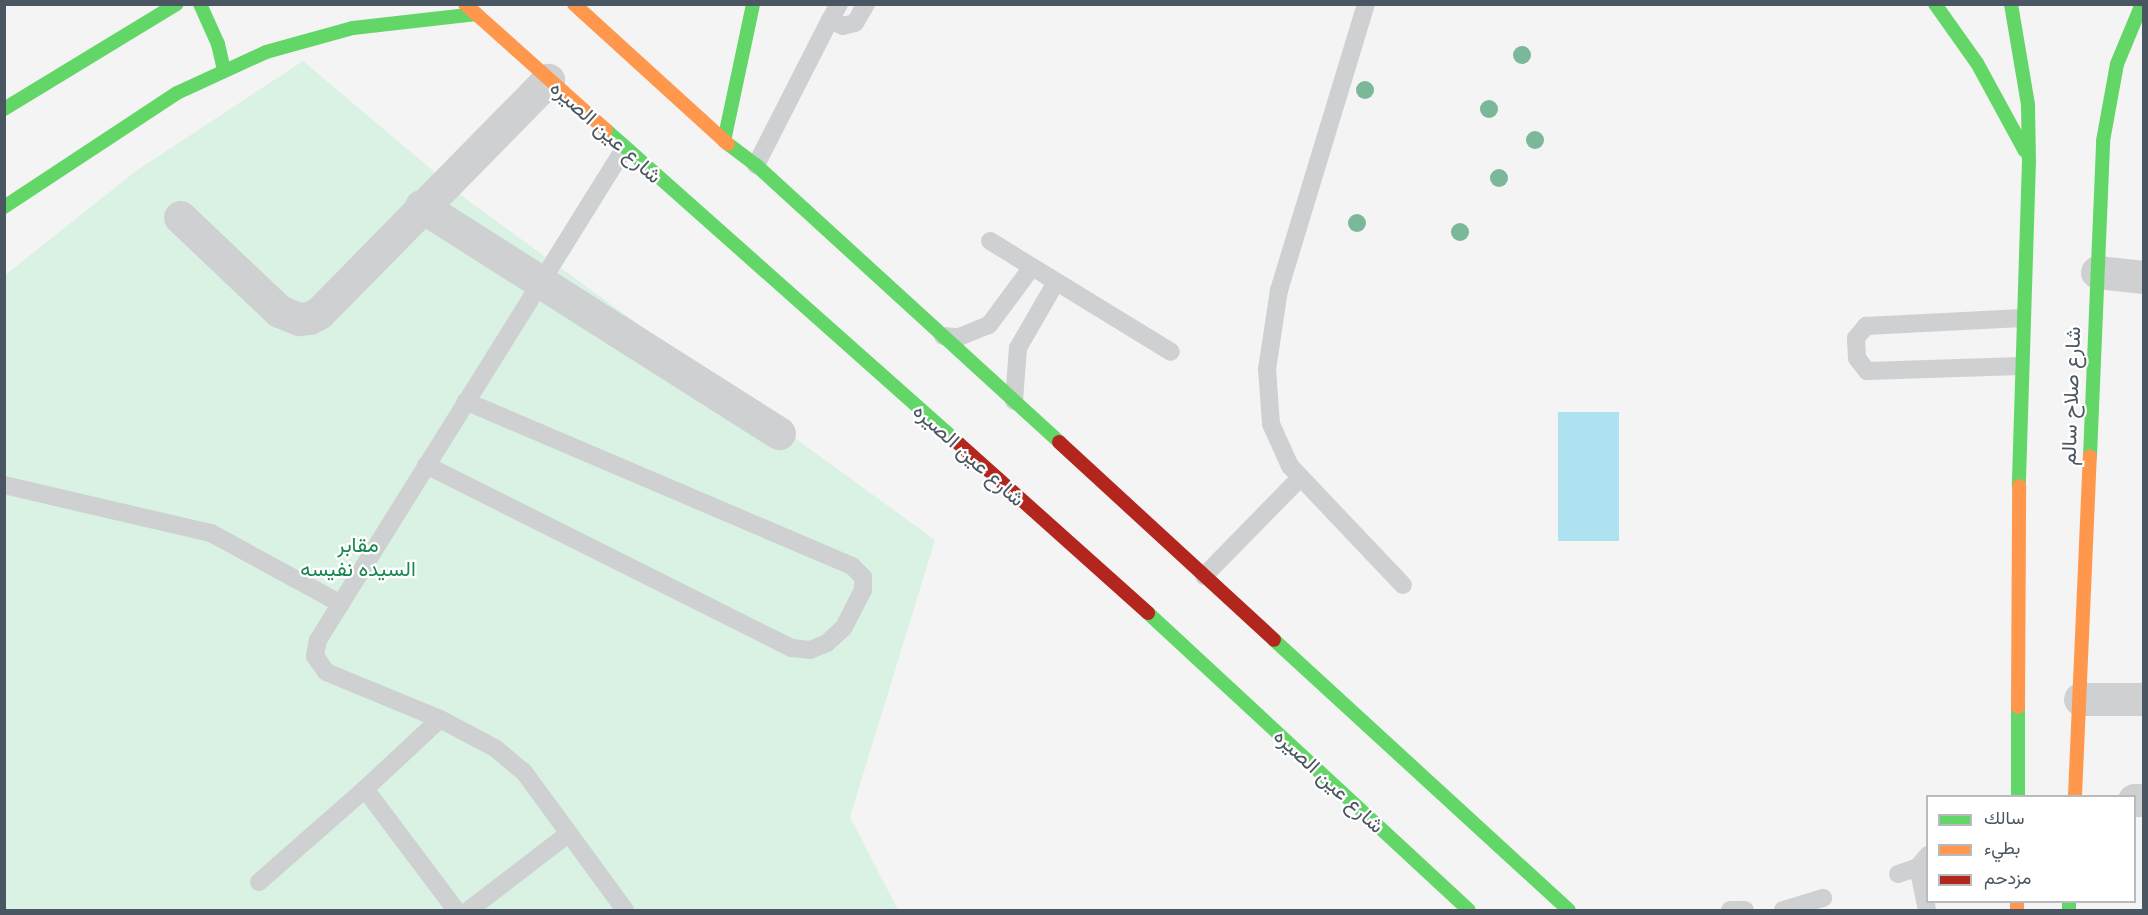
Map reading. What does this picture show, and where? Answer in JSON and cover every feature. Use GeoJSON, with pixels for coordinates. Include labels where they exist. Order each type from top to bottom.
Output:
{"type":"FeatureCollection","features":[{"type":"Feature","properties":{"kind":"main road"},"geometry":{"type":"LineString","coordinates":[[4,110],[177,4]]}},
{"type":"Feature","properties":{"kind":"main road"},"geometry":{"type":"LineString","coordinates":[[200,4],[218,44],[224,69]]}},
{"type":"Feature","properties":{"kind":"main road","name":"شارع عين الصيره"},"geometry":{"type":"LineString","coordinates":[[465,4],[624,149],[1174,636],[1469,910]]}},
{"type":"Feature","properties":{"kind":"main road"},"geometry":{"type":"LineString","coordinates":[[574,4],[724,141],[756,165],[1569,910]]}},
{"type":"Feature","properties":{"kind":"main road"},"geometry":{"type":"LineString","coordinates":[[724,141],[753,4]]}},
{"type":"Feature","properties":{"kind":"main road"},"geometry":{"type":"LineString","coordinates":[[1935,4],[1982,73],[2029,161]]}},
{"type":"Feature","properties":{"kind":"main road"},"geometry":{"type":"LineString","coordinates":[[2011,4],[2028,105],[2029,161],[2020,366],[2018,795]]}},
{"type":"Feature","properties":{"kind":"main road","name":"شارع صلاح سالم"},"geometry":{"type":"LineString","coordinates":[[2075,795],[2097,272],[2108,103],[2117,64],[2142,4]]}},
{"type":"Feature","properties":{"kind":"main road"},"geometry":{"type":"LineString","coordinates":[[4,207],[177,93],[224,69],[309,37],[353,28],[476,14]]}},
{"type":"Feature","properties":{"kind":"street"},"geometry":{"type":"LineString","coordinates":[[180,217],[279,311],[299,319],[319,313],[421,206],[548,80]]}},
{"type":"Feature","properties":{"kind":"street"},"geometry":{"type":"LineString","coordinates":[[421,206],[779,433]]}},
{"type":"Feature","properties":{"kind":"street"},"geometry":{"type":"LineString","coordinates":[[2097,272],[2144,277]]}},
{"type":"Feature","properties":{"kind":"street"},"geometry":{"type":"LineString","coordinates":[[2080,699],[2144,699]]}},
{"type":"Feature","properties":{"kind":"lane"},"geometry":{"type":"LineString","coordinates":[[756,165],[835,12],[849,26],[859,19],[866,4]]}},
{"type":"Feature","properties":{"kind":"lane"},"geometry":{"type":"LineString","coordinates":[[1366,4],[1279,290],[1272,324],[1267,369],[1270,424],[1278,446],[1299,479],[1403,585]]}},
{"type":"Feature","properties":{"kind":"lane"},"geometry":{"type":"LineString","coordinates":[[624,149],[318,640],[315,656],[326,672],[440,720],[495,748],[524,772],[625,910]]}},
{"type":"Feature","properties":{"kind":"lane"},"geometry":{"type":"LineString","coordinates":[[990,241],[1171,352]]}},
{"type":"Feature","properties":{"kind":"lane"},"geometry":{"type":"LineString","coordinates":[[942,336],[959,337],[989,325],[1032,267]]}},
{"type":"Feature","properties":{"kind":"lane"},"geometry":{"type":"LineString","coordinates":[[1014,403],[1018,348],[1024,332],[1056,282]]}},
{"type":"Feature","properties":{"kind":"lane"},"geometry":{"type":"LineString","coordinates":[[2020,366],[1867,370],[1857,358],[1856,338],[1866,326],[2022,318]]}},
{"type":"Feature","properties":{"kind":"lane"},"geometry":{"type":"LineString","coordinates":[[426,465],[792,648],[810,650],[827,643],[844,627],[863,590],[863,577],[852,566],[466,401]]}},
{"type":"Feature","properties":{"kind":"lane"},"geometry":{"type":"LineString","coordinates":[[1204,576],[1299,479]]}},
{"type":"Feature","properties":{"kind":"lane"},"geometry":{"type":"LineString","coordinates":[[4,485],[211,533],[341,604]]}},
{"type":"Feature","properties":{"kind":"lane"},"geometry":{"type":"LineString","coordinates":[[259,882],[440,720]]}},
{"type":"Feature","properties":{"kind":"lane"},"geometry":{"type":"LineString","coordinates":[[365,789],[446,907]]}},
{"type":"Feature","properties":{"kind":"lane"},"geometry":{"type":"LineString","coordinates":[[469,910],[568,834]]}},
{"type":"Feature","properties":{"kind":"lane"},"geometry":{"type":"LineString","coordinates":[[1898,874],[1923,861],[1926,890]]}},
{"type":"Feature","properties":{"kind":"lane"},"geometry":{"type":"LineString","coordinates":[[1784,910],[1823,898]]}},
{"type":"Feature","properties":{"kind":"lane"},"geometry":{"type":"LineString","coordinates":[[1730,910],[1745,910]]}},
{"type":"Feature","properties":{"kind":"green space","name":"مقابر السيده نفيسه"},"geometry":{"type":"Polygon","coordinates":[[[303,61],[470,202],[935,540],[850,817],[898,910],[5,910],[4,276],[136,171],[303,61]]]}},
{"type":"Feature","properties":{"kind":"water"},"geometry":{"type":"Polygon","coordinates":[[[1558,412],[1619,412],[1619,541],[1558,541],[1558,412]]]}},
{"type":"Feature","properties":{"kind":"traffic: fast"},"geometry":{"type":"LineString","coordinates":[[4,109],[177,4]]}},
{"type":"Feature","properties":{"kind":"traffic: fast"},"geometry":{"type":"LineString","coordinates":[[200,4],[218,44],[224,69]]}},
{"type":"Feature","properties":{"kind":"traffic: fast"},"geometry":{"type":"LineString","coordinates":[[724,141],[753,4]]}},
{"type":"Feature","properties":{"kind":"traffic: fast"},"geometry":{"type":"LineString","coordinates":[[1935,4],[1977,63],[2025,151]]}},
{"type":"Feature","properties":{"kind":"traffic: fast"},"geometry":{"type":"LineString","coordinates":[[2011,4],[2028,105],[2029,161],[2019,486]]}},
{"type":"Feature","properties":{"kind":"traffic: fast"},"geometry":{"type":"LineString","coordinates":[[2090,456],[2103,141],[2117,64],[2142,4]]}},
{"type":"Feature","properties":{"kind":"traffic: fast"},"geometry":{"type":"LineString","coordinates":[[4,207],[177,93],[266,52],[353,28],[476,14]]}},
{"type":"Feature","properties":{"kind":"traffic: fast"},"geometry":{"type":"LineString","coordinates":[[606,130],[958,443]]}},
{"type":"Feature","properties":{"kind":"traffic: fast"},"geometry":{"type":"LineString","coordinates":[[728,144],[756,165],[1059,442]]}},
{"type":"Feature","properties":{"kind":"traffic: fast"},"geometry":{"type":"LineString","coordinates":[[1148,613],[1469,910]]}},
{"type":"Feature","properties":{"kind":"traffic: fast"},"geometry":{"type":"LineString","coordinates":[[1274,640],[1569,910]]}},
{"type":"Feature","properties":{"kind":"traffic: fast"},"geometry":{"type":"LineString","coordinates":[[2018,707],[2018,795]]}},
{"type":"Feature","properties":{"kind":"traffic: fast"},"geometry":{"type":"LineString","coordinates":[[2069,903],[2069,910]]}},
{"type":"Feature","properties":{"kind":"traffic: slow"},"geometry":{"type":"LineString","coordinates":[[465,4],[606,130]]}},
{"type":"Feature","properties":{"kind":"traffic: slow"},"geometry":{"type":"LineString","coordinates":[[574,4],[728,144]]}},
{"type":"Feature","properties":{"kind":"traffic: slow"},"geometry":{"type":"LineString","coordinates":[[2075,795],[2090,456]]}},
{"type":"Feature","properties":{"kind":"traffic: slow"},"geometry":{"type":"LineString","coordinates":[[2018,707],[2019,486]]}},
{"type":"Feature","properties":{"kind":"traffic: slow"},"geometry":{"type":"LineString","coordinates":[[2017,903],[2017,910]]}},
{"type":"Feature","properties":{"kind":"traffic: jam"},"geometry":{"type":"LineString","coordinates":[[1059,442],[1274,640]]}},
{"type":"Feature","properties":{"kind":"traffic: jam"},"geometry":{"type":"LineString","coordinates":[[958,443],[1148,613]]}}]}
